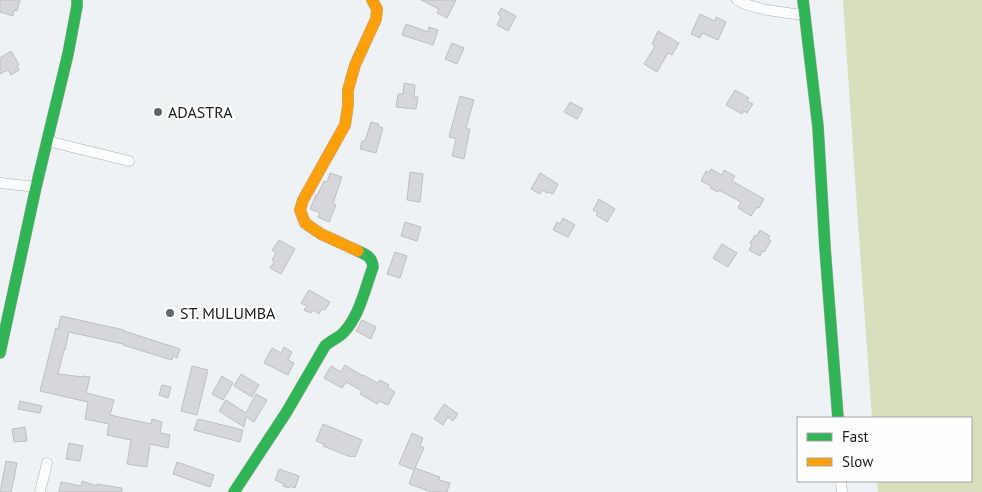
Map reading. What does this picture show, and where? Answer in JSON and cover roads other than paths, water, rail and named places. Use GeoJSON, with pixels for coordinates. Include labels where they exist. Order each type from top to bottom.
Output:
{"type":"FeatureCollection","features":[{"type":"Feature","properties":{"kind":"street"},"geometry":{"type":"LineString","coordinates":[[0,353],[36,187],[68,54],[77,0]]}},
{"type":"Feature","properties":{"kind":"street"},"geometry":{"type":"LineString","coordinates":[[234,492],[286,414],[325,346],[330,340],[342,334],[350,323],[373,267],[371,258],[367,255],[321,234],[305,223],[300,210],[303,200],[345,125],[348,90],[355,65],[378,12],[372,0]]}},
{"type":"Feature","properties":{"kind":"street"},"geometry":{"type":"LineString","coordinates":[[737,0],[750,6],[773,12],[804,15]]}},
{"type":"Feature","properties":{"kind":"street"},"geometry":{"type":"LineString","coordinates":[[803,0],[818,127],[838,417]]}},
{"type":"Feature","properties":{"kind":"street"},"geometry":{"type":"LineString","coordinates":[[47,142],[129,161]]}},
{"type":"Feature","properties":{"kind":"street"},"geometry":{"type":"LineString","coordinates":[[0,183],[36,187]]}},
{"type":"Feature","properties":{"kind":"street"},"geometry":{"type":"LineString","coordinates":[[40,492],[47,463]]}},
{"type":"Feature","properties":{"kind":"place","name":"ADASTRA"},"geometry":{"type":"Point","coordinates":[158,112]}},
{"type":"Feature","properties":{"kind":"place","name":"ST. MULUMBA"},"geometry":{"type":"Point","coordinates":[170,313]}}]}
